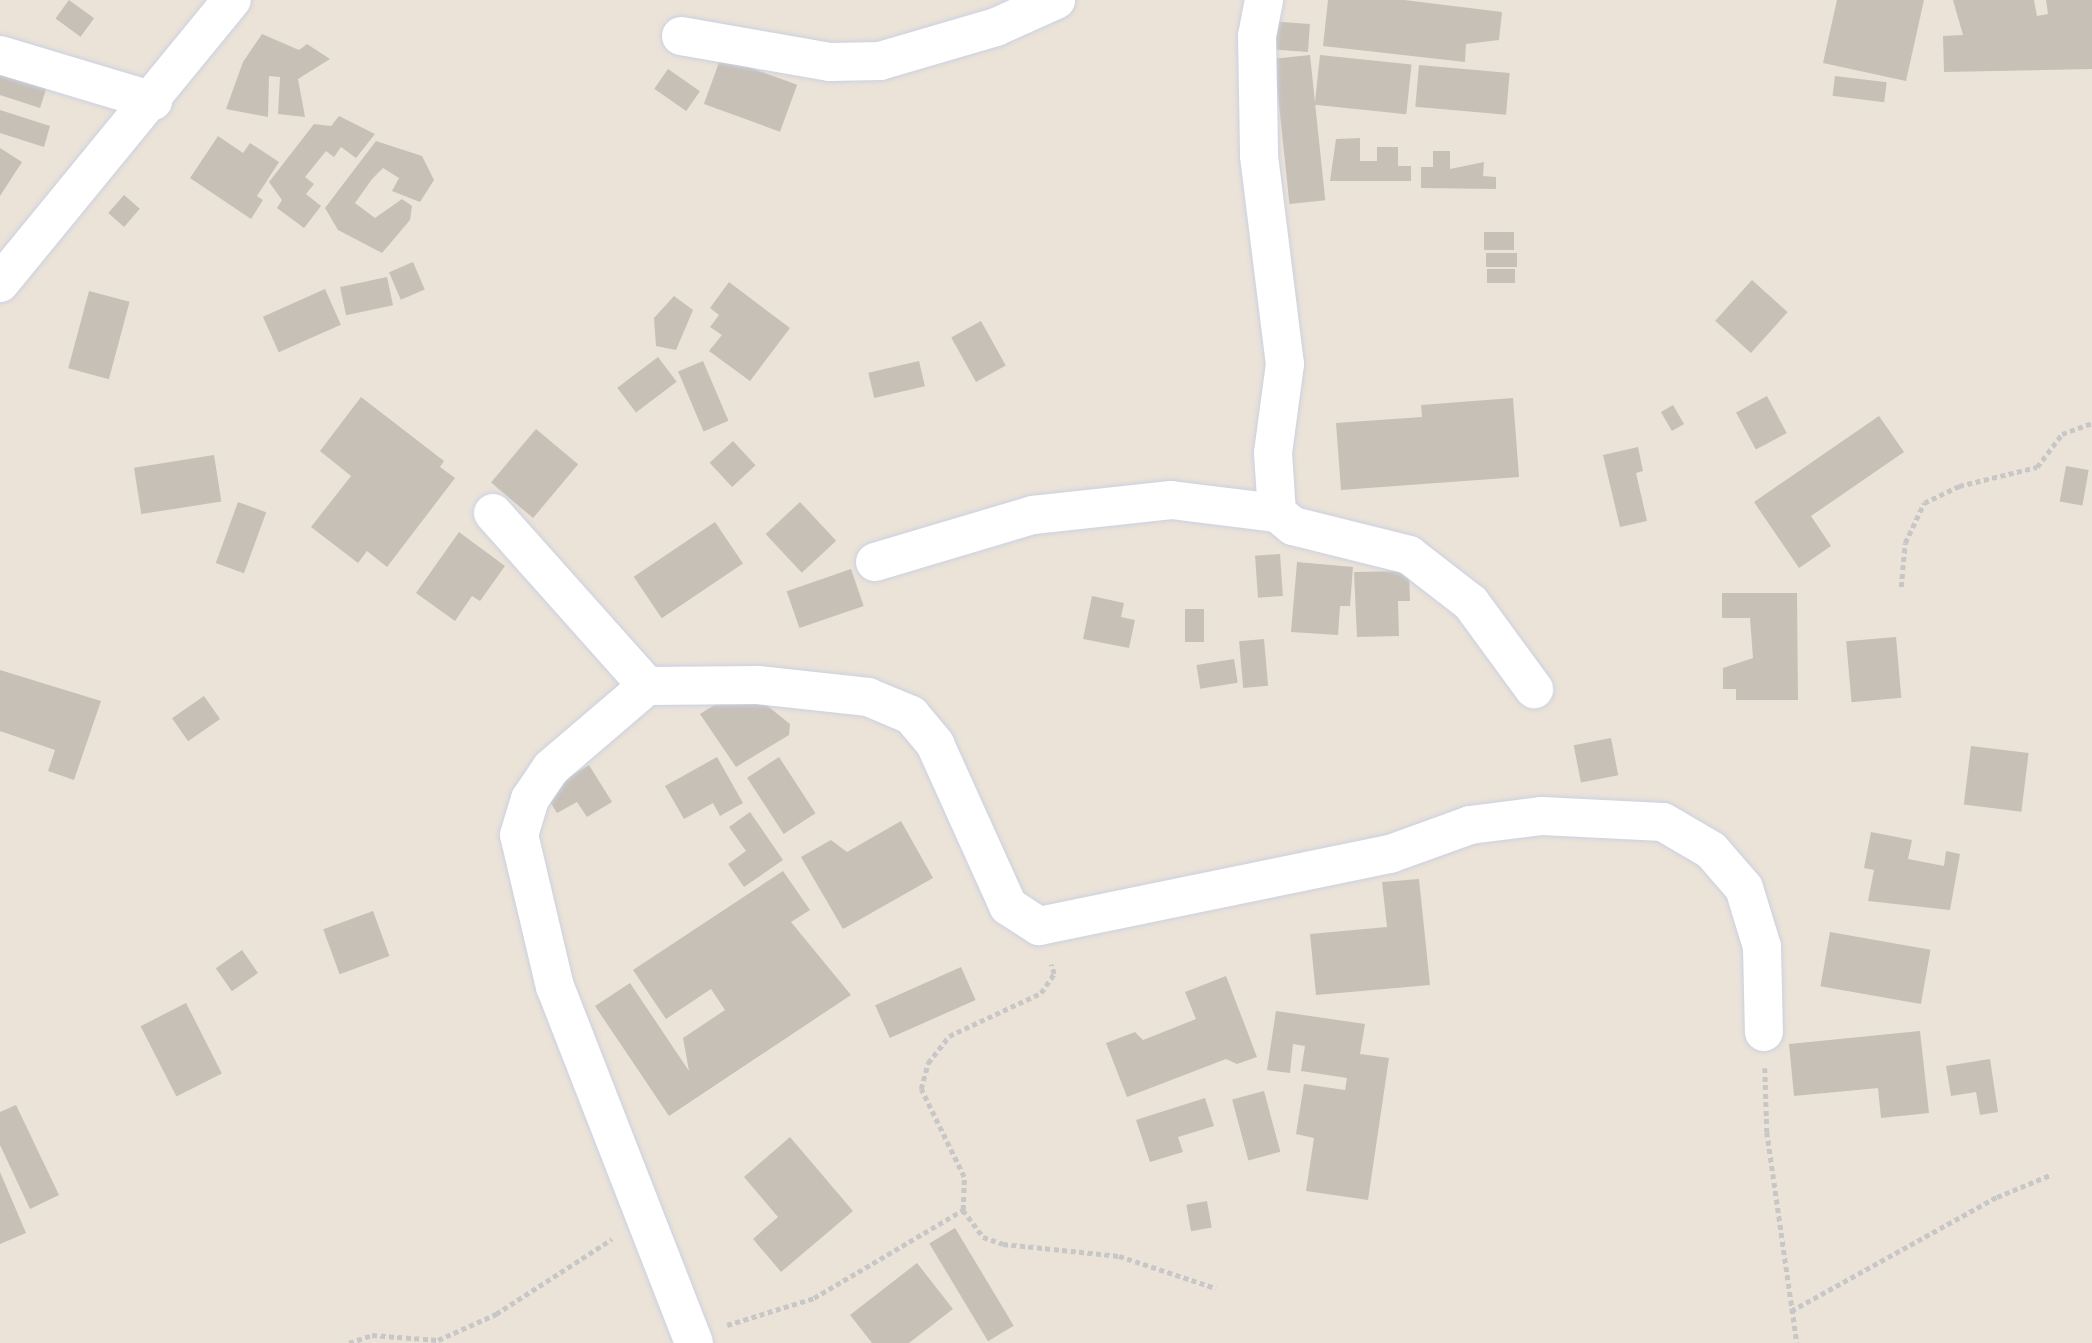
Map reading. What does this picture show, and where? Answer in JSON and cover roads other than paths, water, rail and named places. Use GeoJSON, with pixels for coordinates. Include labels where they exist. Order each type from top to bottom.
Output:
{"type":"FeatureCollection","features":[{"type":"Feature","properties":{"kind":"street"},"geometry":{"type":"LineString","coordinates":[[0,283],[35,233],[153,101],[232,0]]}},
{"type":"Feature","properties":{"kind":"street"},"geometry":{"type":"LineString","coordinates":[[681,36],[830,62],[880,61],[996,27],[1056,0]]}},
{"type":"Feature","properties":{"kind":"street"},"geometry":{"type":"LineString","coordinates":[[1264,0],[1257,36],[1259,156],[1285,365],[1273,453],[1277,513]]}},
{"type":"Feature","properties":{"kind":"street"},"geometry":{"type":"LineString","coordinates":[[0,55],[153,101]]}},
{"type":"Feature","properties":{"kind":"street"},"geometry":{"type":"LineString","coordinates":[[875,562],[1033,515],[1171,500],[1277,513],[1293,526],[1409,555],[1471,603],[1534,690]]}},
{"type":"Feature","properties":{"kind":"street"},"geometry":{"type":"LineString","coordinates":[[493,513],[647,686]]}},
{"type":"Feature","properties":{"kind":"street"},"geometry":{"type":"LineString","coordinates":[[690,1328],[642,1214],[555,987],[519,835],[530,799],[551,768],[647,686],[758,685],[868,696],[911,715],[935,744],[1008,906],[1039,926],[1390,854],[1470,825],[1542,816],[1663,821],[1711,850],[1744,888],[1762,947],[1764,1032]]}}]}
